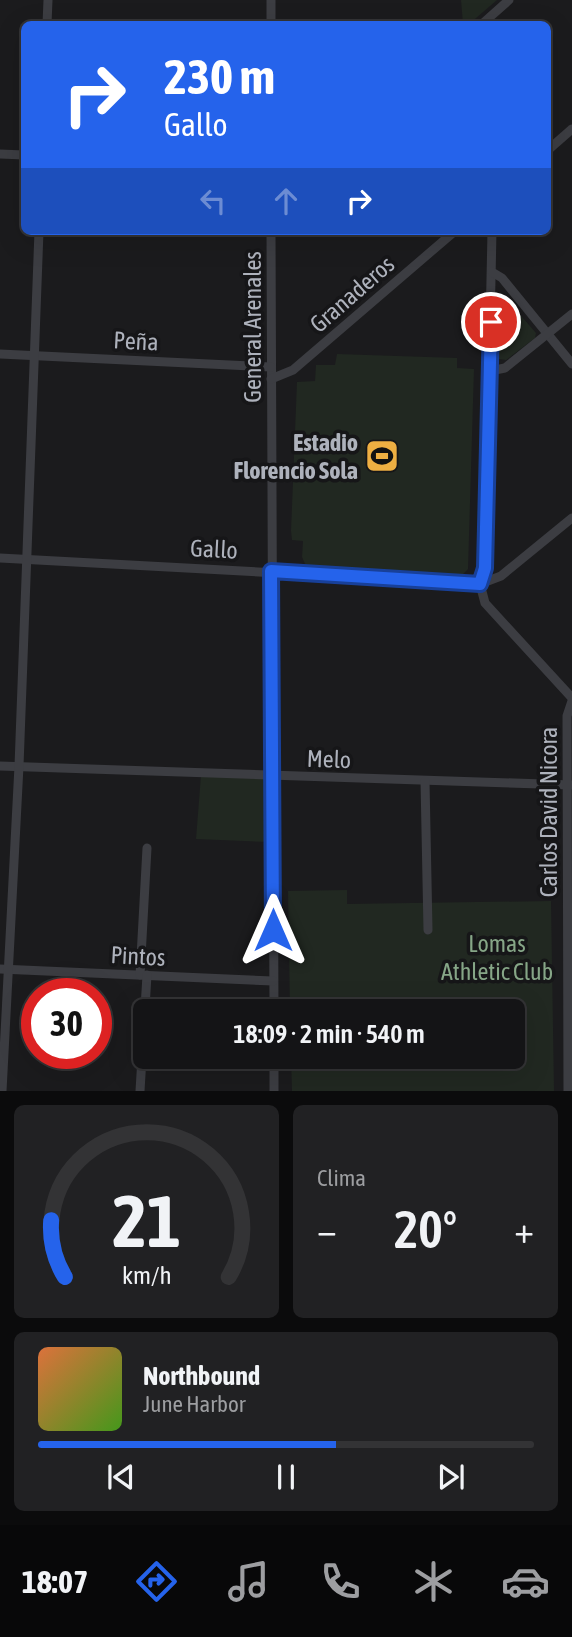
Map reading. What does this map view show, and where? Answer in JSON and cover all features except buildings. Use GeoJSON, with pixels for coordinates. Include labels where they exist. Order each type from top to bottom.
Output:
{"type":"FeatureCollection","features":[{"type":"Feature","properties":{"kind":"street"},"geometry":{"type":"LineString","coordinates":[[47,21],[48,0]]}},
{"type":"Feature","properties":{"kind":"street"},"geometry":{"type":"LineString","coordinates":[[271,0],[271,21]]}},
{"type":"Feature","properties":{"kind":"street"},"geometry":{"type":"LineString","coordinates":[[485,21],[509,0]]}},
{"type":"Feature","properties":{"kind":"street"},"geometry":{"type":"LineString","coordinates":[[551,147],[572,129]]}},
{"type":"Feature","properties":{"kind":"street"},"geometry":{"type":"LineString","coordinates":[[0,154],[21,155]]}},
{"type":"Feature","properties":{"kind":"street"},"geometry":{"type":"LineString","coordinates":[[2,1091],[4,969],[19,766],[39,235]]}},
{"type":"Feature","properties":{"kind":"street","name":"General Arenales"},"geometry":{"type":"LineString","coordinates":[[271,235],[274,999]]}},
{"type":"Feature","properties":{"kind":"street","name":"Granaderos"},"geometry":{"type":"LineString","coordinates":[[271,379],[293,370],[450,235]]}},
{"type":"Feature","properties":{"kind":"street"},"geometry":{"type":"LineString","coordinates":[[492,235],[485,568],[480,584],[485,603],[572,700]]}},
{"type":"Feature","properties":{"kind":"street"},"geometry":{"type":"LineString","coordinates":[[492,272],[502,278],[572,364]]}},
{"type":"Feature","properties":{"kind":"street"},"geometry":{"type":"LineString","coordinates":[[490,371],[505,368],[572,314]]}},
{"type":"Feature","properties":{"kind":"street","name":"Peña"},"geometry":{"type":"LineString","coordinates":[[0,354],[271,367]]}},
{"type":"Feature","properties":{"kind":"street"},"geometry":{"type":"LineString","coordinates":[[480,584],[501,576],[572,518]]}},
{"type":"Feature","properties":{"kind":"street","name":"Gallo"},"geometry":{"type":"LineString","coordinates":[[0,558],[480,584]]}},
{"type":"Feature","properties":{"kind":"street","name":"Carlos David Nicora"},"geometry":{"type":"LineString","coordinates":[[570,1090],[567,716],[572,700]]}},
{"type":"Feature","properties":{"kind":"street","name":"Melo"},"geometry":{"type":"LineString","coordinates":[[0,766],[569,784]]}},
{"type":"Feature","properties":{"kind":"street"},"geometry":{"type":"LineString","coordinates":[[425,781],[428,930]]}},
{"type":"Feature","properties":{"kind":"street"},"geometry":{"type":"LineString","coordinates":[[140,1091],[147,848]]}},
{"type":"Feature","properties":{"kind":"street","name":"Pintos"},"geometry":{"type":"LineString","coordinates":[[4,969],[273,981]]}},
{"type":"Feature","properties":{"kind":"street"},"geometry":{"type":"LineString","coordinates":[[274,1069],[274,1091]]}},
{"type":"Feature","properties":{"kind":"green space"},"geometry":{"type":"Polygon","coordinates":[[[461,0],[497,0],[472,21],[463,21],[461,0]]]}},
{"type":"Feature","properties":{"kind":"green space"},"geometry":{"type":"Polygon","coordinates":[[[501,293],[536,333],[535,338],[506,360],[499,359],[496,354],[501,293]]]}},
{"type":"Feature","properties":{"kind":"green space","name":"Estadio Florencio Sola"},"geometry":{"type":"Polygon","coordinates":[[[337,354],[457,358],[457,368],[474,369],[468,569],[462,575],[307,568],[302,557],[303,541],[292,540],[291,531],[297,382],[315,381],[316,365],[335,365],[337,354]]]}},
{"type":"Feature","properties":{"kind":"green space"},"geometry":{"type":"Polygon","coordinates":[[[201,775],[269,778],[269,842],[196,839],[201,775]]]}},
{"type":"Feature","properties":{"kind":"green space","name":"Lomas Athletic Club"},"geometry":{"type":"Polygon","coordinates":[[[347,890],[347,904],[551,901],[554,1091],[292,1091],[291,1069],[525,1069],[525,999],[290,999],[288,891],[347,890]]]}},
{"type":"Feature","properties":{"kind":"place","name":"Estadio Florencio Sola"},"geometry":{"type":"Point","coordinates":[382,456]}},
{"type":"Feature","properties":{"kind":"route"},"geometry":{"type":"LineString","coordinates":[[273,930],[271,571],[480,584],[485,568],[491,322]]}}]}
